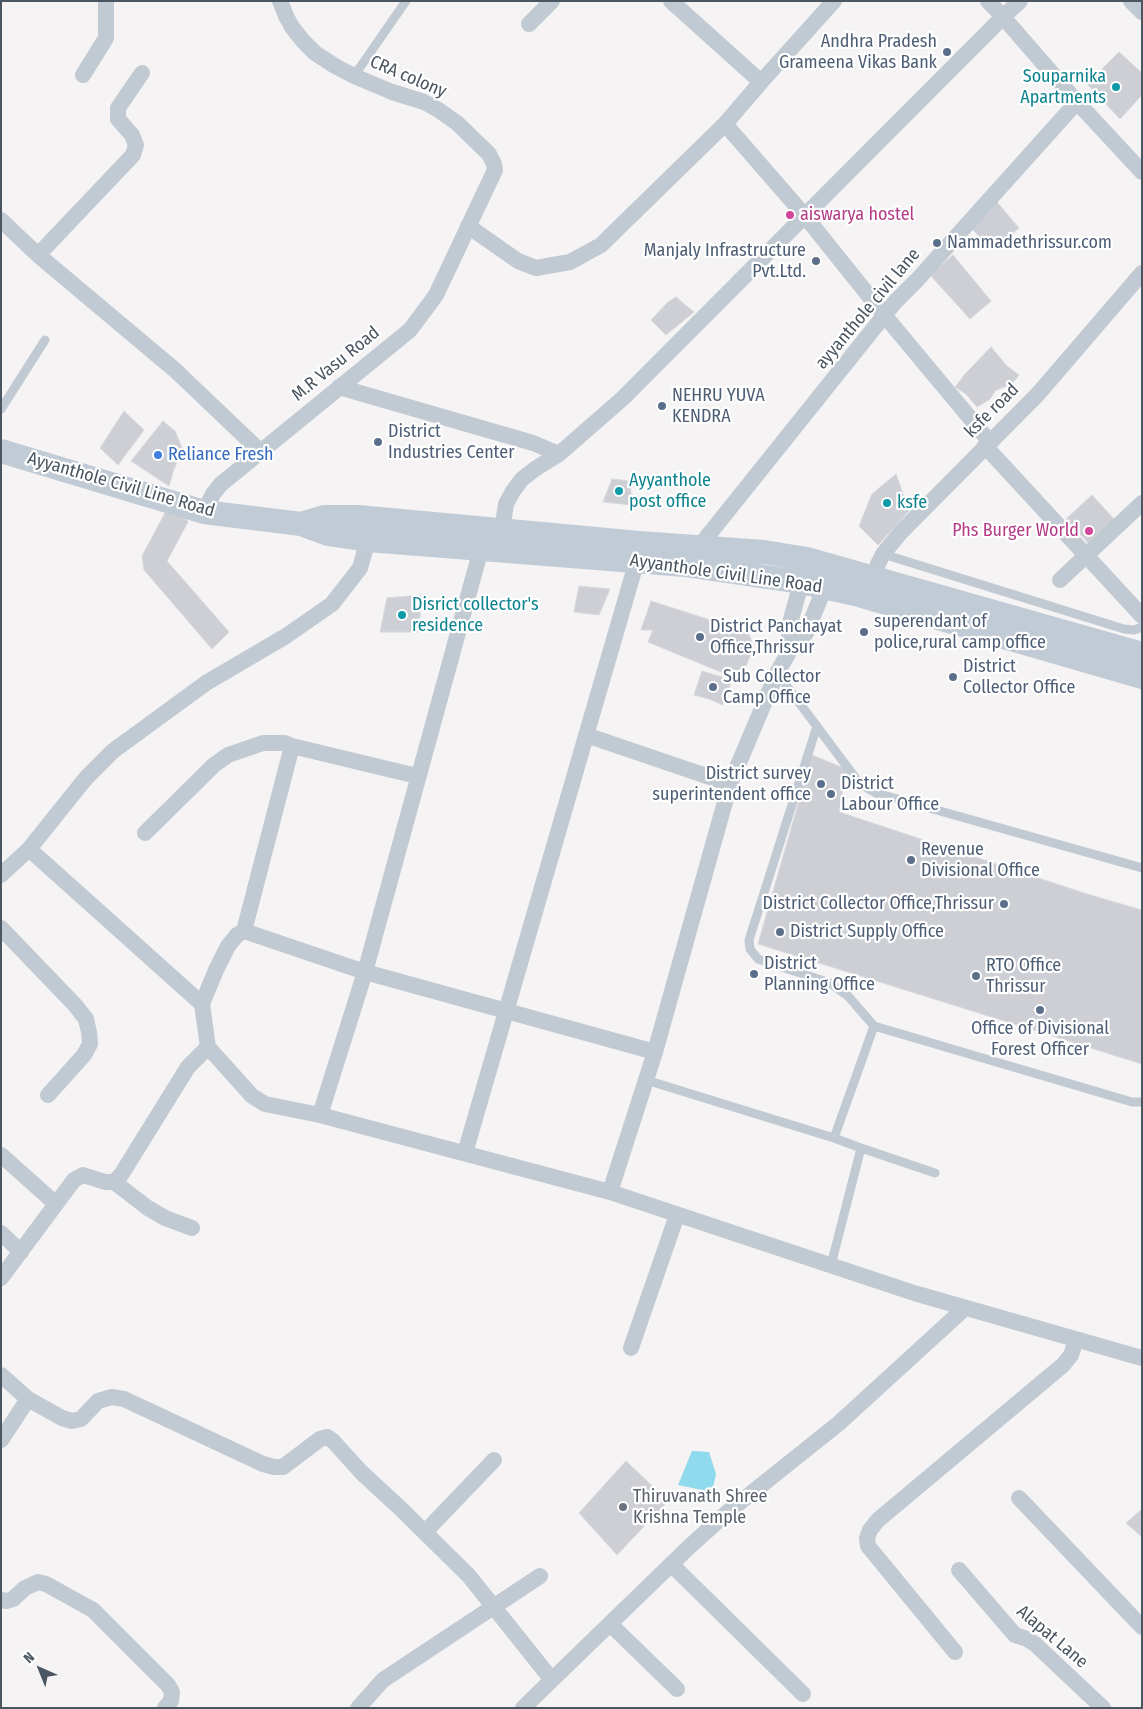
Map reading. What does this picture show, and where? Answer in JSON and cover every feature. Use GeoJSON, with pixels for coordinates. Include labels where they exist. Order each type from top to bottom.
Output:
{"type":"FeatureCollection","features":[{"type":"Feature","properties":{"kind":"main road","name":"Ayyanthole Civil Line Road"},"geometry":{"type":"LineString","coordinates":[[1,451],[204,512],[301,524],[328,534],[368,540],[488,536],[764,552],[820,571],[874,578],[1142,654]]}},
{"type":"Feature","properties":{"kind":"main road","name":"Ayyanthole Civil Line Road"},"geometry":{"type":"LineString","coordinates":[[301,524],[324,517],[358,517],[637,560],[695,566],[801,582],[820,571]]}},
{"type":"Feature","properties":{"kind":"main road","name":"Ayyanthole Civil Line Road"},"geometry":{"type":"LineString","coordinates":[[820,571],[855,594],[1142,677]]}},
{"type":"Feature","properties":{"kind":"street"},"geometry":{"type":"LineString","coordinates":[[83,75],[106,38],[106,1]]}},
{"type":"Feature","properties":{"kind":"street","name":"CRA colony"},"geometry":{"type":"LineString","coordinates":[[280,1],[286,16],[303,41],[335,66],[354,76],[392,92],[424,102],[437,109],[457,123],[489,154],[495,170],[468,226]]}},
{"type":"Feature","properties":{"kind":"street"},"geometry":{"type":"LineString","coordinates":[[529,24],[552,1]]}},
{"type":"Feature","properties":{"kind":"street"},"geometry":{"type":"LineString","coordinates":[[671,1],[761,82]]}},
{"type":"Feature","properties":{"kind":"street"},"geometry":{"type":"LineString","coordinates":[[468,226],[518,261],[536,268],[570,262],[601,245],[725,124],[834,1]]}},
{"type":"Feature","properties":{"kind":"street"},"geometry":{"type":"LineString","coordinates":[[988,1],[1076,102],[1142,172]]}},
{"type":"Feature","properties":{"kind":"street"},"geometry":{"type":"LineString","coordinates":[[320,1115],[364,972],[417,776],[488,536],[513,491],[522,479],[559,454],[622,399],[1020,1]]}},
{"type":"Feature","properties":{"kind":"street"},"geometry":{"type":"LineString","coordinates":[[1131,1],[1142,12]]}},
{"type":"Feature","properties":{"kind":"street"},"geometry":{"type":"LineString","coordinates":[[38,255],[133,156],[136,145],[132,135],[118,119],[118,108],[142,73]]}},
{"type":"Feature","properties":{"kind":"street","name":"ayyanthole civil lane"},"geometry":{"type":"LineString","coordinates":[[698,548],[895,302],[918,279],[1076,102]]}},
{"type":"Feature","properties":{"kind":"street"},"geometry":{"type":"LineString","coordinates":[[725,124],[806,216],[988,444],[1142,616]]}},
{"type":"Feature","properties":{"kind":"street"},"geometry":{"type":"LineString","coordinates":[[1,220],[38,255],[175,370],[260,451]]}},
{"type":"Feature","properties":{"kind":"street","name":"M.R Vasu Road"},"geometry":{"type":"LineString","coordinates":[[204,512],[213,494],[221,484],[410,330],[436,295],[468,226]]}},
{"type":"Feature","properties":{"kind":"street","name":"ksfe road"},"geometry":{"type":"LineString","coordinates":[[874,578],[883,554],[901,532],[1038,394],[1142,273]]}},
{"type":"Feature","properties":{"kind":"street"},"geometry":{"type":"LineString","coordinates":[[339,387],[533,443],[559,454]]}},
{"type":"Feature","properties":{"kind":"street"},"geometry":{"type":"LineString","coordinates":[[1060,580],[1142,503]]}},
{"type":"Feature","properties":{"kind":"street"},"geometry":{"type":"LineString","coordinates":[[1,876],[29,848],[86,778],[113,751],[206,683],[286,636],[332,604],[360,568],[368,540]]}},
{"type":"Feature","properties":{"kind":"street"},"geometry":{"type":"LineString","coordinates":[[465,1153],[637,560]]}},
{"type":"Feature","properties":{"kind":"street"},"geometry":{"type":"LineString","coordinates":[[610,1192],[655,1052],[730,784],[777,673],[793,646],[806,633],[820,571]]}},
{"type":"Feature","properties":{"kind":"street"},"geometry":{"type":"LineString","coordinates":[[793,646],[788,630],[801,582]]}},
{"type":"Feature","properties":{"kind":"street"},"geometry":{"type":"LineString","coordinates":[[586,735],[730,784]]}},
{"type":"Feature","properties":{"kind":"street"},"geometry":{"type":"LineString","coordinates":[[146,833],[214,765],[228,755],[262,743],[285,743],[417,776]]}},
{"type":"Feature","properties":{"kind":"street"},"geometry":{"type":"LineString","coordinates":[[292,746],[244,931],[237,935],[228,946],[202,1004],[208,1047],[252,1096],[266,1104],[320,1115],[610,1192],[914,1293],[1142,1358]]}},
{"type":"Feature","properties":{"kind":"street"},"geometry":{"type":"LineString","coordinates":[[29,848],[202,1004]]}},
{"type":"Feature","properties":{"kind":"street"},"geometry":{"type":"LineString","coordinates":[[1,928],[75,1005],[86,1020],[90,1044],[84,1055],[48,1095]]}},
{"type":"Feature","properties":{"kind":"street"},"geometry":{"type":"LineString","coordinates":[[244,931],[364,972],[655,1052]]}},
{"type":"Feature","properties":{"kind":"street"},"geometry":{"type":"LineString","coordinates":[[114,1182],[121,1174],[188,1067],[208,1047]]}},
{"type":"Feature","properties":{"kind":"street"},"geometry":{"type":"LineString","coordinates":[[1,1155],[56,1204]]}},
{"type":"Feature","properties":{"kind":"street"},"geometry":{"type":"LineString","coordinates":[[1,1278],[74,1180],[83,1175],[105,1182],[114,1182],[148,1208],[165,1218],[192,1228]]}},
{"type":"Feature","properties":{"kind":"street"},"geometry":{"type":"LineString","coordinates":[[631,1348],[677,1215]]}},
{"type":"Feature","properties":{"kind":"street"},"geometry":{"type":"LineString","coordinates":[[1,1233],[21,1252]]}},
{"type":"Feature","properties":{"kind":"street"},"geometry":{"type":"LineString","coordinates":[[523,1708],[671,1564],[729,1511],[838,1424],[966,1308]]}},
{"type":"Feature","properties":{"kind":"street"},"geometry":{"type":"LineString","coordinates":[[955,1652],[868,1546],[867,1538],[870,1530],[878,1520],[1063,1365],[1071,1354],[1076,1340]]}},
{"type":"Feature","properties":{"kind":"street"},"geometry":{"type":"LineString","coordinates":[[1,1376],[28,1398],[62,1418],[72,1421],[81,1419],[98,1401],[112,1397],[124,1399],[263,1464],[274,1467],[283,1467],[320,1439],[327,1437],[470,1576],[552,1680]]}},
{"type":"Feature","properties":{"kind":"street"},"geometry":{"type":"LineString","coordinates":[[1,1440],[28,1398]]}},
{"type":"Feature","properties":{"kind":"street"},"geometry":{"type":"LineString","coordinates":[[424,1532],[494,1460]]}},
{"type":"Feature","properties":{"kind":"street"},"geometry":{"type":"LineString","coordinates":[[1019,1498],[1142,1628]]}},
{"type":"Feature","properties":{"kind":"street"},"geometry":{"type":"LineString","coordinates":[[671,1564],[803,1694]]}},
{"type":"Feature","properties":{"kind":"street","name":"Alapat Lane"},"geometry":{"type":"LineString","coordinates":[[959,1570],[1015,1635],[1035,1644],[1104,1708]]}},
{"type":"Feature","properties":{"kind":"street"},"geometry":{"type":"LineString","coordinates":[[358,1708],[383,1680],[540,1576]]}},
{"type":"Feature","properties":{"kind":"street"},"geometry":{"type":"LineString","coordinates":[[1,1600],[7,1602],[25,1588],[38,1582],[54,1588],[93,1610],[168,1685],[172,1692],[171,1700],[165,1708]]}},
{"type":"Feature","properties":{"kind":"street"},"geometry":{"type":"LineString","coordinates":[[610,1624],[677,1689]]}},
{"type":"Feature","properties":{"kind":"lane"},"geometry":{"type":"LineString","coordinates":[[354,76],[406,1]]}},
{"type":"Feature","properties":{"kind":"lane"},"geometry":{"type":"LineString","coordinates":[[1,409],[45,340]]}},
{"type":"Feature","properties":{"kind":"lane"},"geometry":{"type":"LineString","coordinates":[[883,554],[1124,629],[1134,630],[1142,627]]}},
{"type":"Feature","properties":{"kind":"lane"},"geometry":{"type":"LineString","coordinates":[[777,673],[857,780],[871,790],[1142,868]]}},
{"type":"Feature","properties":{"kind":"lane"},"geometry":{"type":"LineString","coordinates":[[817,726],[749,940],[750,949],[758,959],[830,983],[848,996],[874,1026],[1132,1102],[1142,1102]]}},
{"type":"Feature","properties":{"kind":"lane"},"geometry":{"type":"LineString","coordinates":[[834,1138],[874,1026]]}},
{"type":"Feature","properties":{"kind":"lane"},"geometry":{"type":"LineString","coordinates":[[646,1080],[834,1138],[935,1173]]}},
{"type":"Feature","properties":{"kind":"lane"},"geometry":{"type":"LineString","coordinates":[[831,1265],[860,1148]]}},
{"type":"Feature","properties":{"kind":"water"},"geometry":{"type":"Polygon","coordinates":[[[692,1451],[709,1452],[716,1474],[712,1492],[678,1485],[692,1451]]]}},
{"type":"Feature","properties":{"kind":"building","name":"Souparnika Apartments"},"geometry":{"type":"Polygon","coordinates":[[[1119,52],[1142,73],[1142,95],[1120,119],[1087,84],[1119,52]]]}},
{"type":"Feature","properties":{"kind":"building"},"geometry":{"type":"Polygon","coordinates":[[[997,202],[1019,228],[993,250],[970,227],[997,202]]]}},
{"type":"Feature","properties":{"kind":"building"},"geometry":{"type":"Polygon","coordinates":[[[953,255],[991,301],[970,319],[930,275],[953,255]]]}},
{"type":"Feature","properties":{"kind":"building"},"geometry":{"type":"Polygon","coordinates":[[[676,297],[694,312],[666,335],[651,320],[667,303],[676,297]]]}},
{"type":"Feature","properties":{"kind":"building"},"geometry":{"type":"Polygon","coordinates":[[[991,347],[1007,366],[1019,375],[1012,384],[996,390],[990,399],[977,407],[966,394],[955,387],[991,347]]]}},
{"type":"Feature","properties":{"kind":"building"},"geometry":{"type":"Polygon","coordinates":[[[124,411],[144,430],[118,465],[100,448],[124,411]]]}},
{"type":"Feature","properties":{"kind":"building","name":"Reliance Fresh"},"geometry":{"type":"Polygon","coordinates":[[[163,421],[175,431],[183,450],[174,469],[169,486],[131,461],[163,421]]]}},
{"type":"Feature","properties":{"kind":"building","name":"ksfe"},"geometry":{"type":"Polygon","coordinates":[[[896,474],[909,511],[878,545],[859,526],[872,494],[896,474]]]}},
{"type":"Feature","properties":{"kind":"building","name":"Ayyanthole post office"},"geometry":{"type":"Polygon","coordinates":[[[612,479],[630,481],[632,505],[603,502],[612,479]]]}},
{"type":"Feature","properties":{"kind":"building","name":"Phs Burger World"},"geometry":{"type":"Polygon","coordinates":[[[1092,495],[1114,519],[1088,543],[1066,519],[1092,495]]]}},
{"type":"Feature","properties":{"kind":"building"},"geometry":{"type":"Polygon","coordinates":[[[166,511],[182,514],[188,522],[167,561],[229,632],[212,649],[144,570],[142,556],[166,511]]]}},
{"type":"Feature","properties":{"kind":"building"},"geometry":{"type":"Polygon","coordinates":[[[579,586],[610,589],[599,615],[574,612],[579,586]]]}},
{"type":"Feature","properties":{"kind":"building","name":"Disrict collector's residence"},"geometry":{"type":"Polygon","coordinates":[[[421,595],[419,632],[380,632],[387,598],[421,595]]]}},
{"type":"Feature","properties":{"kind":"building","name":"District Panchayat Office,Thrissur"},"geometry":{"type":"Polygon","coordinates":[[[651,601],[748,632],[754,647],[740,680],[648,642],[653,630],[641,630],[651,601]]]}},
{"type":"Feature","properties":{"kind":"building","name":"Sub Collector Camp Office"},"geometry":{"type":"Polygon","coordinates":[[[702,671],[732,680],[723,705],[694,695],[702,671]]]}},
{"type":"Feature","properties":{"kind":"building"},"geometry":{"type":"Polygon","coordinates":[[[812,755],[846,769],[839,812],[1087,894],[1142,910],[1142,1064],[758,944],[812,755]]]}},
{"type":"Feature","properties":{"kind":"building","name":"Thiruvanath Shree Krishna Temple"},"geometry":{"type":"Polygon","coordinates":[[[626,1461],[668,1501],[617,1555],[579,1513],[626,1461]]]}},
{"type":"Feature","properties":{"kind":"building"},"geometry":{"type":"Polygon","coordinates":[[[1142,1509],[1142,1537],[1126,1523],[1142,1509]]]}},
{"type":"Feature","properties":{"kind":"place","name":"Andhra Pradesh Grameena Vikas Bank"},"geometry":{"type":"Point","coordinates":[947,52]}},
{"type":"Feature","properties":{"kind":"place","name":"Souparnika Apartments"},"geometry":{"type":"Point","coordinates":[1116,87]}},
{"type":"Feature","properties":{"kind":"place","name":"aiswarya hostel"},"geometry":{"type":"Point","coordinates":[790,215]}},
{"type":"Feature","properties":{"kind":"place","name":"Nammadethrissur.com"},"geometry":{"type":"Point","coordinates":[937,243]}},
{"type":"Feature","properties":{"kind":"place","name":"Manjaly Infrastructure Pvt.Ltd."},"geometry":{"type":"Point","coordinates":[816,261]}},
{"type":"Feature","properties":{"kind":"place","name":"NEHRU YUVA KENDRA"},"geometry":{"type":"Point","coordinates":[662,406]}},
{"type":"Feature","properties":{"kind":"place","name":"District Industries Center"},"geometry":{"type":"Point","coordinates":[378,442]}},
{"type":"Feature","properties":{"kind":"place","name":"Reliance Fresh"},"geometry":{"type":"Point","coordinates":[158,455]}},
{"type":"Feature","properties":{"kind":"place","name":"Ayyanthole post office"},"geometry":{"type":"Point","coordinates":[619,491]}},
{"type":"Feature","properties":{"kind":"place","name":"ksfe"},"geometry":{"type":"Point","coordinates":[887,503]}},
{"type":"Feature","properties":{"kind":"place","name":"Phs Burger World"},"geometry":{"type":"Point","coordinates":[1089,531]}},
{"type":"Feature","properties":{"kind":"place","name":"Disrict collector's residence"},"geometry":{"type":"Point","coordinates":[402,615]}},
{"type":"Feature","properties":{"kind":"place","name":"superendant of police,rural camp office"},"geometry":{"type":"Point","coordinates":[864,632]}},
{"type":"Feature","properties":{"kind":"place","name":"District Panchayat Office,Thrissur"},"geometry":{"type":"Point","coordinates":[700,637]}},
{"type":"Feature","properties":{"kind":"place","name":"District Collector Office"},"geometry":{"type":"Point","coordinates":[953,677]}},
{"type":"Feature","properties":{"kind":"place","name":"Sub Collector Camp Office"},"geometry":{"type":"Point","coordinates":[713,687]}},
{"type":"Feature","properties":{"kind":"place","name":"District survey superintendent office"},"geometry":{"type":"Point","coordinates":[821,784]}},
{"type":"Feature","properties":{"kind":"place","name":"District Labour Office"},"geometry":{"type":"Point","coordinates":[831,794]}},
{"type":"Feature","properties":{"kind":"place","name":"Revenue Divisional Office"},"geometry":{"type":"Point","coordinates":[911,860]}},
{"type":"Feature","properties":{"kind":"place","name":"District Collector Office,Thrissur"},"geometry":{"type":"Point","coordinates":[1004,904]}},
{"type":"Feature","properties":{"kind":"place","name":"District Supply Office"},"geometry":{"type":"Point","coordinates":[780,932]}},
{"type":"Feature","properties":{"kind":"place","name":"District Planning Office"},"geometry":{"type":"Point","coordinates":[754,974]}},
{"type":"Feature","properties":{"kind":"place","name":"RTO Office Thrissur"},"geometry":{"type":"Point","coordinates":[976,976]}},
{"type":"Feature","properties":{"kind":"place","name":"Office of Divisional Forest Officer"},"geometry":{"type":"Point","coordinates":[1040,1010]}},
{"type":"Feature","properties":{"kind":"place","name":"Thiruvanath Shree Krishna Temple"},"geometry":{"type":"Point","coordinates":[623,1507]}}]}
